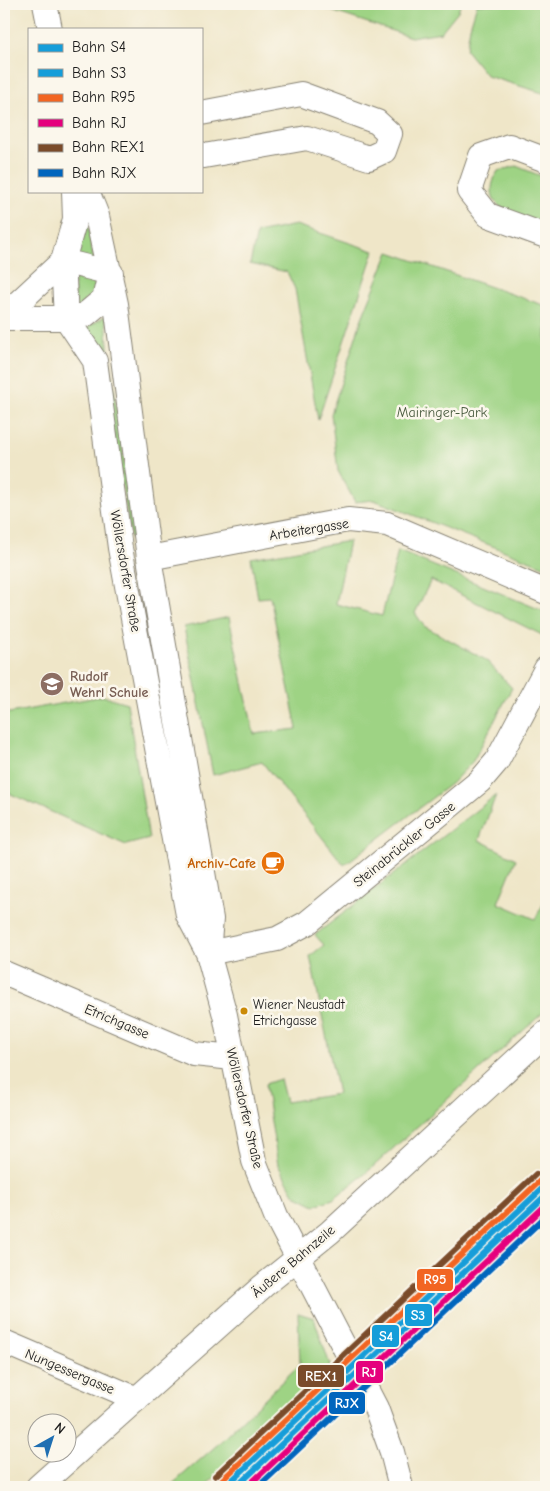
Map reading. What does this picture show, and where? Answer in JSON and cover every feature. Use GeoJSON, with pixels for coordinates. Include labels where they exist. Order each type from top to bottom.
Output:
{"type":"FeatureCollection","features":[{"type":"Feature","properties":{"kind":"street"},"geometry":{"type":"LineString","coordinates":[[45,4],[50,28]]}},
{"type":"Feature","properties":{"kind":"street"},"geometry":{"type":"LineString","coordinates":[[202,113],[300,94],[377,122],[390,134],[384,151],[369,158],[308,138],[204,156],[202,155]]}},
{"type":"Feature","properties":{"kind":"street"},"geometry":{"type":"LineString","coordinates":[[546,160],[509,146],[481,156],[469,191],[488,215],[546,236]]}},
{"type":"Feature","properties":{"kind":"street"},"geometry":{"type":"LineString","coordinates":[[66,318],[63,261],[74,219],[74,192]]}},
{"type":"Feature","properties":{"kind":"street","name":"Wöllersdorfer Straße"},"geometry":{"type":"LineString","coordinates":[[87,192],[97,216],[116,304],[149,558],[211,918],[208,953]]}},
{"type":"Feature","properties":{"kind":"street"},"geometry":{"type":"LineString","coordinates":[[4,317],[66,318],[86,315],[104,299],[110,272],[63,261]]}},
{"type":"Feature","properties":{"kind":"street"},"geometry":{"type":"LineString","coordinates":[[4,317],[63,261]]}},
{"type":"Feature","properties":{"kind":"street","name":"Wöllersdorfer Straße"},"geometry":{"type":"LineString","coordinates":[[66,318],[95,360],[120,548],[188,915],[208,953],[225,1015],[254,1161],[276,1216],[376,1408],[392,1452],[400,1487]]}},
{"type":"Feature","properties":{"kind":"street","name":"Arbeitergasse"},"geometry":{"type":"LineString","coordinates":[[149,558],[348,520],[387,524],[546,592]]}},
{"type":"Feature","properties":{"kind":"street","name":"Steinabrückler Gasse"},"geometry":{"type":"LineString","coordinates":[[208,953],[278,939],[307,923],[480,781],[497,761],[546,669]]}},
{"type":"Feature","properties":{"kind":"street","name":"Etrichgasse"},"geometry":{"type":"LineString","coordinates":[[4,973],[194,1054],[233,1058]]}},
{"type":"Feature","properties":{"kind":"street","name":"Äußere Bahnzeile"},"geometry":{"type":"LineString","coordinates":[[38,1487],[297,1258],[330,1232],[546,1033]]}},
{"type":"Feature","properties":{"kind":"street","name":"Nungessergasse"},"geometry":{"type":"LineString","coordinates":[[4,1342],[137,1399]]}},
{"type":"Feature","properties":{"kind":"green space"},"geometry":{"type":"Polygon","coordinates":[[[310,4],[461,4],[458,11],[441,32],[411,37],[310,4]]]}},
{"type":"Feature","properties":{"kind":"green space"},"geometry":{"type":"Polygon","coordinates":[[[477,4],[546,4],[546,94],[487,76],[466,50],[477,4]]]}},
{"type":"Feature","properties":{"kind":"green space"},"geometry":{"type":"Polygon","coordinates":[[[516,166],[546,178],[546,226],[513,215],[496,203],[492,194],[493,184],[498,171],[516,166]]]}},
{"type":"Feature","properties":{"kind":"green space"},"geometry":{"type":"Polygon","coordinates":[[[87,220],[94,262],[77,255],[87,220]]]}},
{"type":"Feature","properties":{"kind":"green space"},"geometry":{"type":"Polygon","coordinates":[[[296,225],[374,251],[318,420],[295,289],[287,272],[250,264],[257,233],[296,225]]]}},
{"type":"Feature","properties":{"kind":"green space","name":"Mairinger-Park"},"geometry":{"type":"Polygon","coordinates":[[[389,252],[546,306],[546,567],[374,500],[355,502],[338,471],[331,414],[362,318],[389,252]]]}},
{"type":"Feature","properties":{"kind":"green space"},"geometry":{"type":"Polygon","coordinates":[[[73,273],[91,280],[97,290],[76,309],[73,273]]]}},
{"type":"Feature","properties":{"kind":"green space"},"geometry":{"type":"Polygon","coordinates":[[[106,316],[109,359],[136,538],[131,539],[103,367],[86,328],[106,316]]]}},
{"type":"Feature","properties":{"kind":"green space"},"geometry":{"type":"Polygon","coordinates":[[[349,541],[336,604],[382,616],[398,551],[546,612],[546,623],[542,635],[431,580],[415,613],[424,626],[486,660],[512,688],[473,761],[452,783],[344,865],[262,762],[213,775],[184,627],[229,617],[254,734],[297,729],[270,597],[258,598],[251,558],[349,541]]]}},
{"type":"Feature","properties":{"kind":"green space"},"geometry":{"type":"Polygon","coordinates":[[[139,550],[201,920],[132,552],[139,550]]]}},
{"type":"Feature","properties":{"kind":"green space"},"geometry":{"type":"Polygon","coordinates":[[[103,696],[127,703],[149,839],[126,845],[4,791],[4,714],[103,696]]]}},
{"type":"Feature","properties":{"kind":"green space"},"geometry":{"type":"Polygon","coordinates":[[[496,795],[479,840],[516,859],[498,903],[535,919],[546,899],[546,1010],[365,1174],[333,1199],[315,1205],[295,1195],[278,1165],[265,1084],[280,1079],[286,1102],[338,1094],[310,956],[324,945],[315,935],[496,795]]]}},
{"type":"Feature","properties":{"kind":"green space"},"geometry":{"type":"Polygon","coordinates":[[[298,1313],[314,1318],[332,1371],[308,1396],[300,1398],[204,1487],[169,1487],[217,1445],[300,1364],[298,1313]]]}},
{"type":"Feature","properties":{"kind":"rail line","name":"REX1"},"geometry":{"type":"LineString","coordinates":[[215,1476],[536,1174]]}},
{"type":"Feature","properties":{"kind":"rail line","name":"R95"},"geometry":{"type":"LineString","coordinates":[[220,1482],[541,1180]]}},
{"type":"Feature","properties":{"kind":"rail line","name":"S4"},"geometry":{"type":"LineString","coordinates":[[225,1487],[546,1185]]}},
{"type":"Feature","properties":{"kind":"rail line","name":"S3"},"geometry":{"type":"LineString","coordinates":[[236,1487],[546,1195]]}},
{"type":"Feature","properties":{"kind":"rail line","name":"RJ"},"geometry":{"type":"LineString","coordinates":[[247,1487],[546,1205]]}},
{"type":"Feature","properties":{"kind":"rail line","name":"RJX"},"geometry":{"type":"LineString","coordinates":[[258,1487],[546,1216]]}},
{"type":"Feature","properties":{"kind":"place","name":"Rudolf Wehrl Schule"},"geometry":{"type":"Point","coordinates":[52,684]}},
{"type":"Feature","properties":{"kind":"place","name":"Archiv-Cafe"},"geometry":{"type":"Point","coordinates":[273,863]}},
{"type":"Feature","properties":{"kind":"place","name":"Wiener Neustadt Etrichgasse"},"geometry":{"type":"Point","coordinates":[244,1011]}}]}
